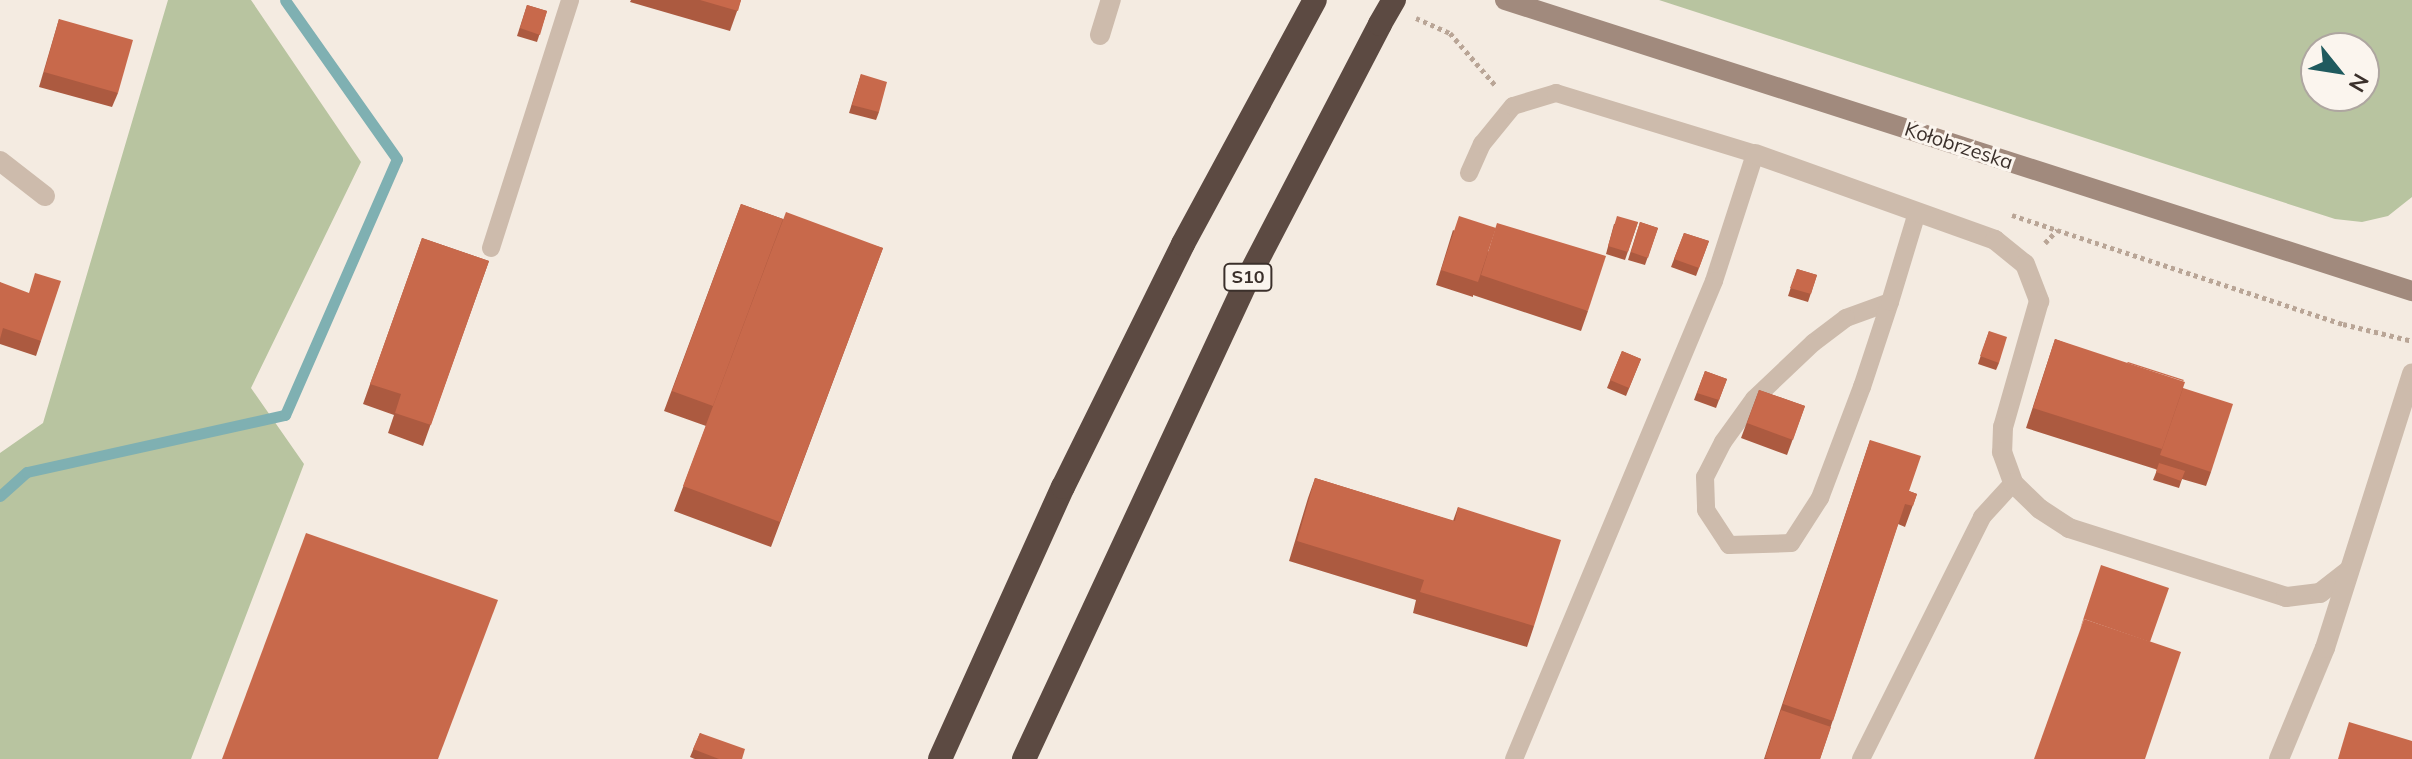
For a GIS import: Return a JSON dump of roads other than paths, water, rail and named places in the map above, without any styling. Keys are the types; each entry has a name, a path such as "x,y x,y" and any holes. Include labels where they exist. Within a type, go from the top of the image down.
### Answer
{"highway":[{"path":"940,759 1063,487 1183,244 1314,1"},
{"name":"S10","path":"1024,759 1249,276 1392,12"}],"main road":[{"name":"Kołobrzeska","path":"1505,0 2412,291"}],"street":[{"path":"1100,35 1111,0"},
{"path":"1755,154 1916,216 1995,240 2025,264 2039,301 2003,427 2002,452 2013,483 2069,528 2286,597 2320,593 2349,570"},
{"path":"0,161 45,196"},
{"path":"2279,759 2325,648 2412,373"}],"lane":[{"path":"491,248 570,0"},
{"path":"1469,173 1482,144 1513,106 1546,94 1583,98 1755,154 1714,281 1514,759"},
{"path":"1890,302 1846,318 1813,343 1754,399 1723,442 1705,477 1706,510 1729,545 1791,543 1820,498 1890,302 1916,216"},
{"path":"1861,759 1982,517 2013,483"}],"waterway":[{"path":"0,496 27,472 285,415 397,159 285,0"}]}
